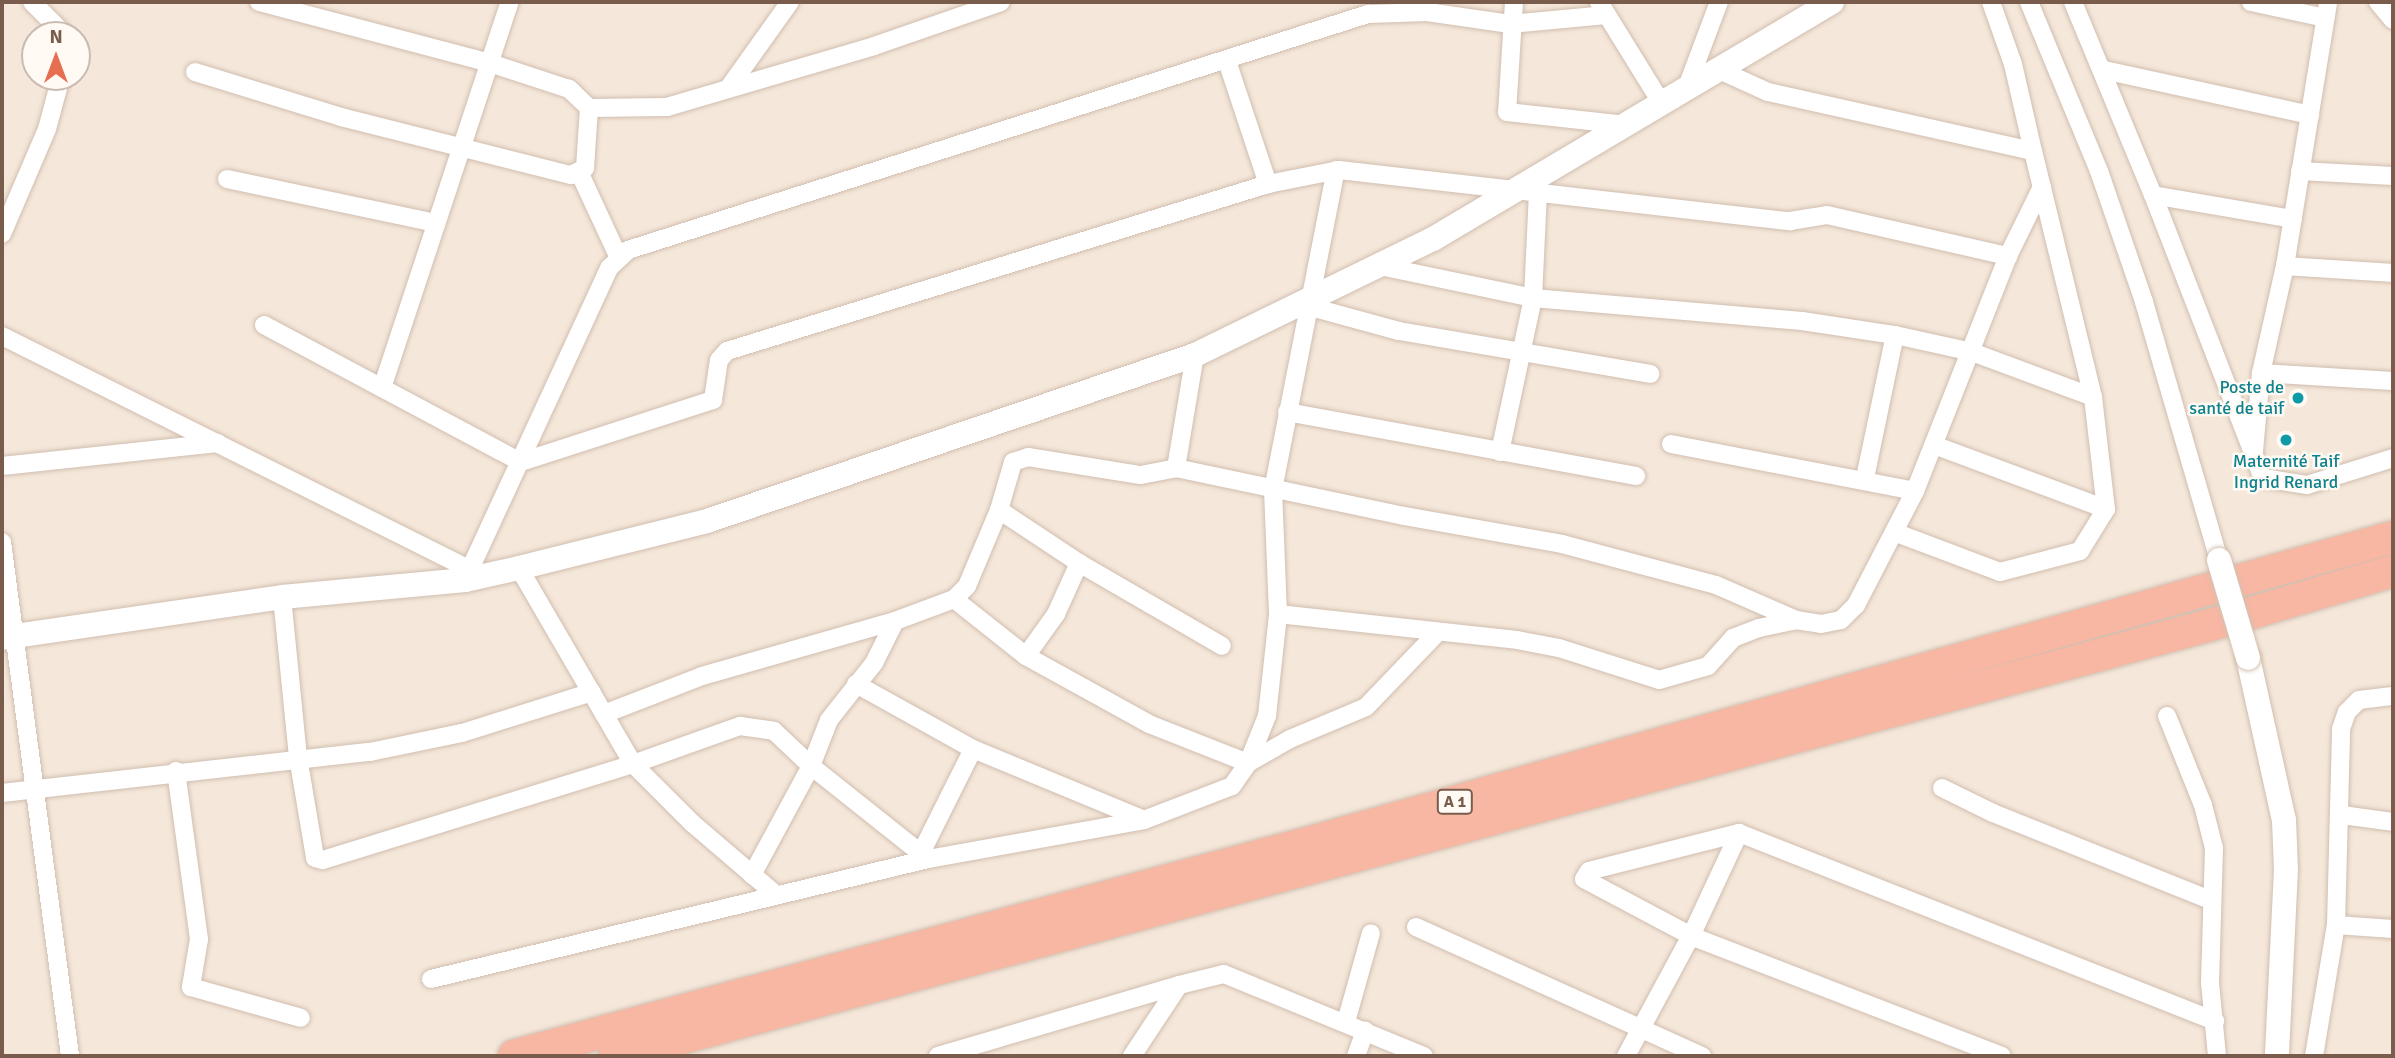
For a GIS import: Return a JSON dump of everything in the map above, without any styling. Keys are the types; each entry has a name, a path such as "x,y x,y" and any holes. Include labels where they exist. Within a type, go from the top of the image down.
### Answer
{"highway":[{"name":"A 1","path":"514,1056 1333,836 2393,537"},
{"name":"A 1","path":"615,1056 2214,624 2393,571"}],"street":[{"path":"32,2 51,21"},
{"path":"259,2 489,63 569,89 589,108 667,107 730,86 874,46 1002,2"},
{"path":"382,388 510,2"},
{"path":"730,86 790,2"},
{"path":"1514,2 1510,24 1508,113 1628,125"},
{"path":"1688,86 1719,2"},
{"path":"1894,532 2000,572 2080,551 2106,509 2092,397 2013,64 1991,2"},
{"path":"2028,2 2099,171 2140,288 2248,658 2284,820 2286,881 2277,1056"},
{"path":"2073,2 2104,70 2263,478 2307,485 2393,458"},
{"path":"2251,2 2326,10 2285,267 2261,373 2254,458"},
{"path":"2378,2 2393,20"},
{"path":"8,637 282,597 519,568 707,521 1195,355 1312,304 1380,266 1530,191 1715,68 1820,4"},
{"path":"468,575 618,256 1037,116 1227,61 1367,14 1427,12 1510,24 1603,8 1662,104"},
{"path":"1227,61 1268,184"},
{"path":"1715,68 1768,92 2033,151"},
{"path":"2104,70 2310,115"},
{"path":"195,72 341,117 580,174"},
{"path":"2,234 47,129 57,91"},
{"path":"580,174 589,158 589,108"},
{"path":"431,979 924,856 1144,820 1232,786 1248,763 1267,716 1278,614 1273,490 1287,412 1312,304 1336,170"},
{"path":"264,325 522,462 713,400 719,360 727,351 1268,184 1336,170 1790,222 1827,215 2008,256"},
{"path":"2300,171 2393,176"},
{"path":"580,174 618,256"},
{"path":"228,179 436,223"},
{"path":"604,714 702,676 895,621 954,599 967,586 999,510 1013,462 1020,458 1141,475 1176,468 1273,490 1562,544 1716,585 1796,620 1821,624 1841,620 1856,605 1916,491 2008,256 2042,187"},
{"path":"1500,452 1519,353 1533,298 1530,191"},
{"path":"2153,195 2293,219"},
{"path":"1380,266 1533,298 1802,321 1895,335 1972,352 2092,397"},
{"path":"2285,267 2393,272"},
{"path":"1312,304 1399,331 1650,374"},
{"path":"1865,478 1895,335"},
{"path":"2,336 218,443 468,575"},
{"path":"1176,468 1195,355"},
{"path":"2261,373 2393,381"},
{"path":"1287,412 1636,476"},
{"path":"2,466 218,443"},
{"path":"1671,444 1865,478 1916,491"},
{"path":"1934,444 2106,509"},
{"path":"999,510 1079,563 1222,646"},
{"path":"2,542 8,637 35,789 70,1056"},
{"path":"1026,656 1056,614 1079,563"},
{"path":"519,568 633,764 775,894"},
{"path":"282,597 298,757 311,852 323,860 633,764 740,726 775,731 811,766 924,856"},
{"path":"954,599 1026,656 1149,724 1248,763"},
{"path":"1278,614 1559,648 1659,680 1708,666 1733,638 1796,620"},
{"path":"752,875 811,766 829,720 874,663 895,621"},
{"path":"1248,763 1290,739 1366,707 1438,632"},
{"path":"856,684 973,749 1144,820"},
{"path":"2,793 298,757 370,751 462,733 592,692"},
{"path":"2315,1056 2336,925 2342,815 2343,720 2359,700 2393,696"},
{"path":"2167,716 2203,805 2214,848 2210,983 2217,1056"},
{"path":"924,856 973,749"},
{"path":"176,771 199,939 191,988 301,1018"},
{"path":"1942,788 1993,813 2211,900"},
{"path":"2342,815 2393,822"},
{"path":"2002,1056 1691,936 1584,879 1585,874 1739,833 2215,1021"},
{"path":"1626,1056 1691,936 1739,833"},
{"path":"2336,925 2393,929"},
{"path":"1416,927 1640,1031 1702,1056"},
{"path":"1346,1022 1371,933"},
{"path":"943,1056 1199,977 1231,975 1424,1056"},
{"path":"1134,1056 1179,985"},
{"path":"1356,1056 1365,1031"}],"shaded area":[{"path":"2,2 2393,2 2393,1056 2,1056"}],"place":[{"name":"Poste de santé de taif","path":"2298,398"},
{"name":"Maternité Taif Ingrid Renard","path":"2286,440"}]}
